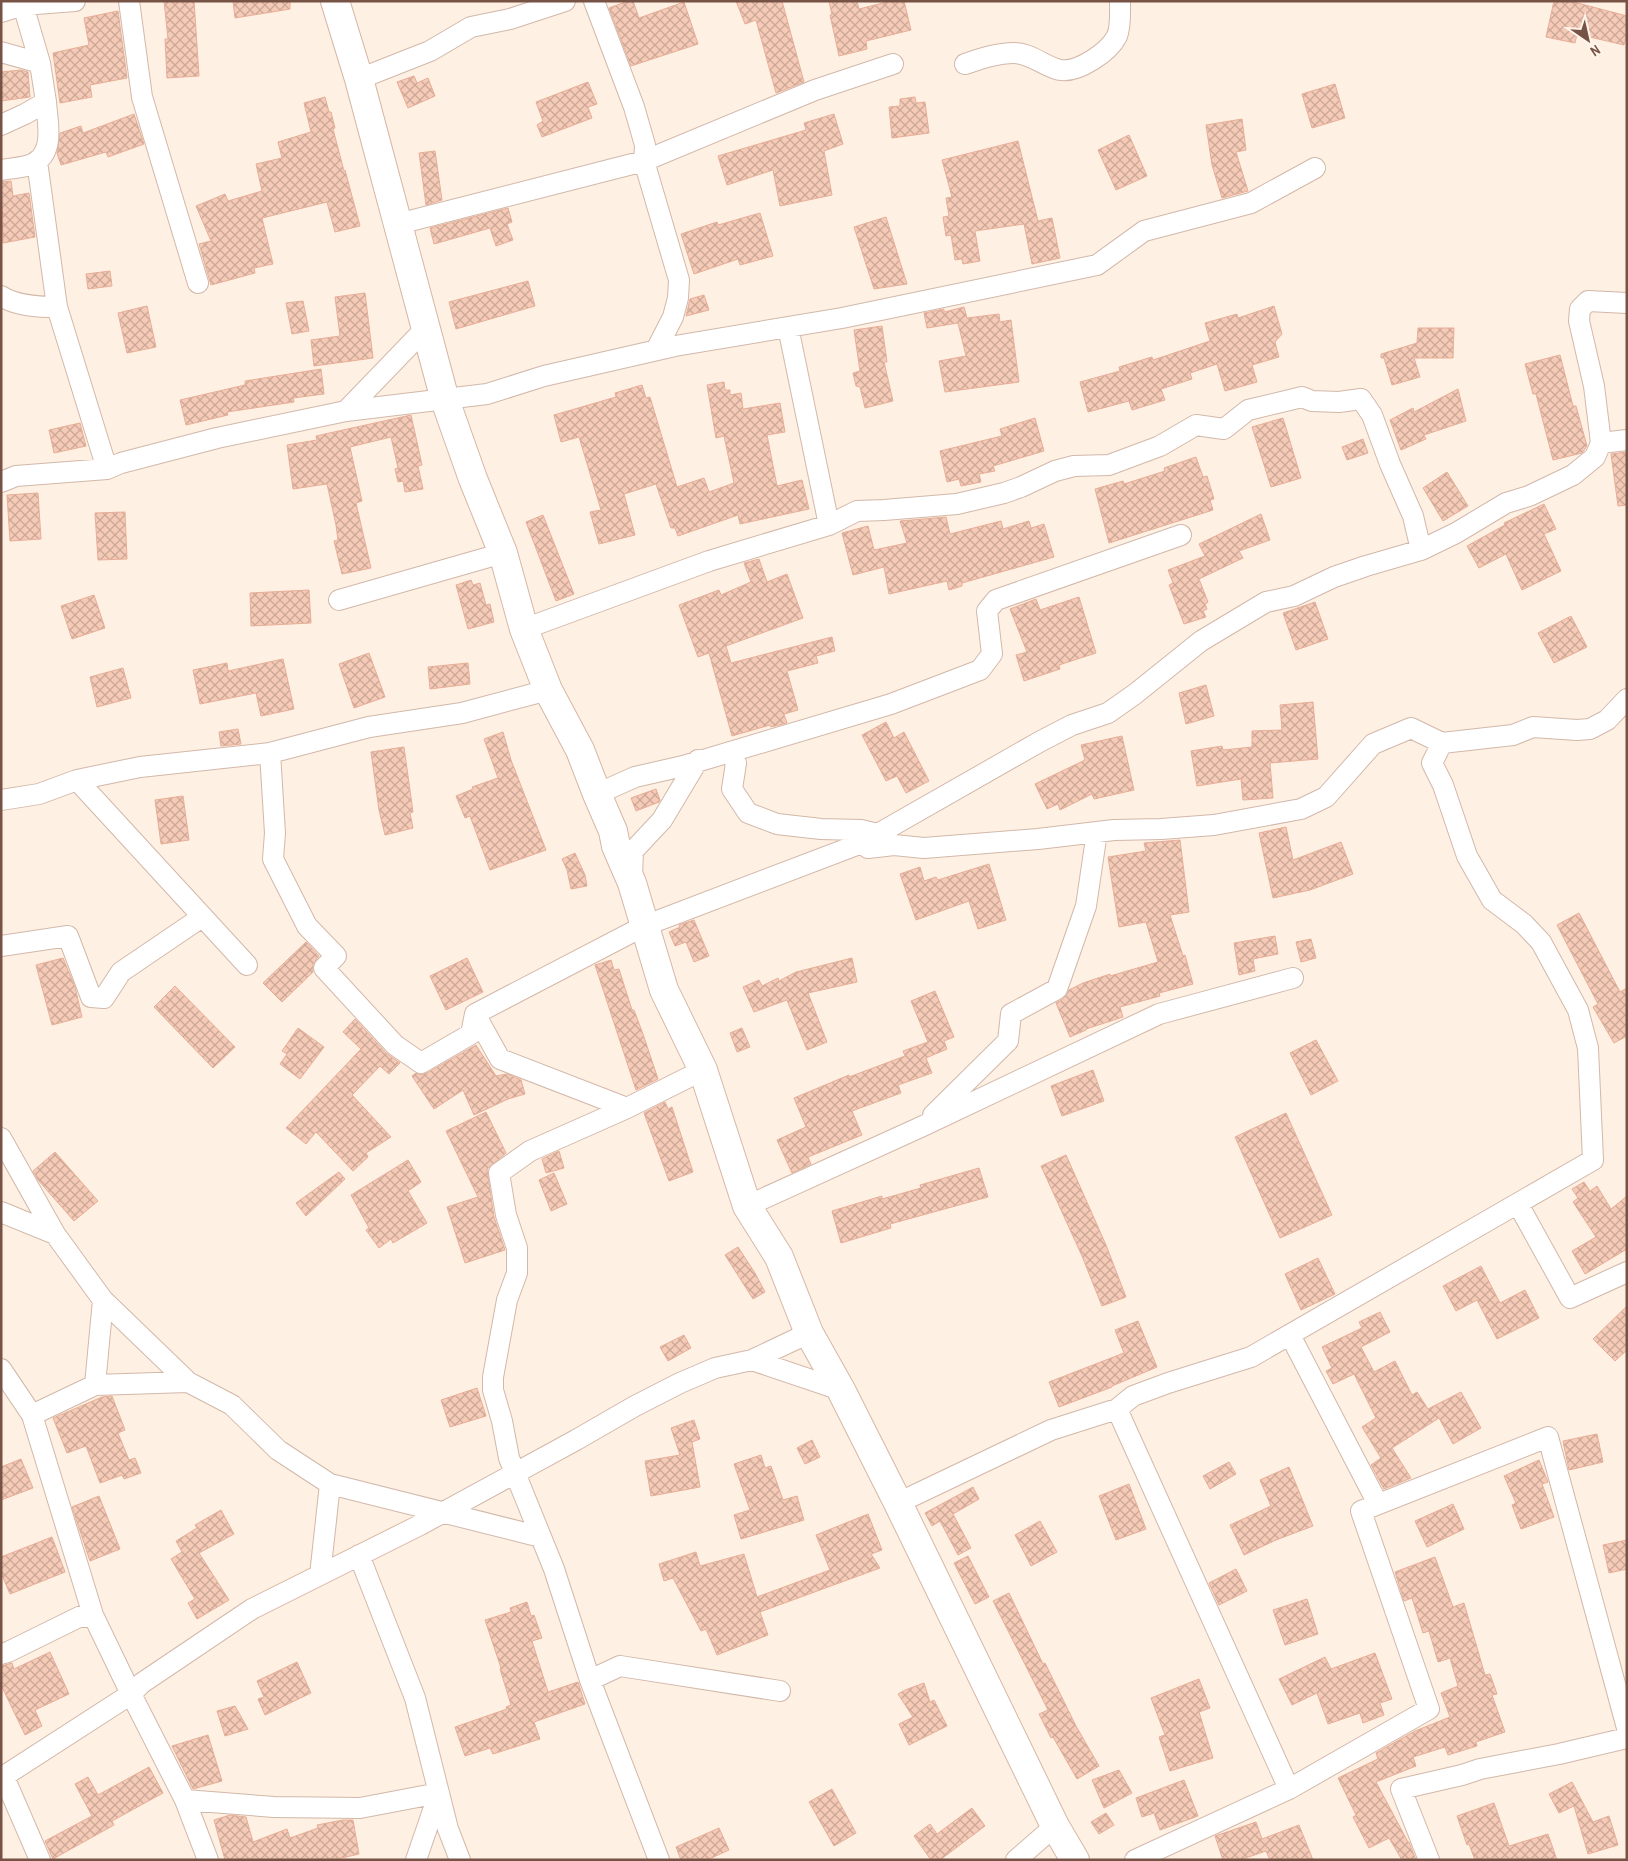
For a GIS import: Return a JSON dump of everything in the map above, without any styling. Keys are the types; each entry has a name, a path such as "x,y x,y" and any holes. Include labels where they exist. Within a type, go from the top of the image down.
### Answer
{"street":[{"path":"1,12 20,3 75,1"},
{"path":"129,1 142,97 198,283"},
{"path":"335,1 360,79 445,400 473,479 503,553 524,629 548,690 580,750 596,794 613,831 616,846 632,883 664,990 703,1070 747,1206 779,1257 808,1333 841,1390 1055,1826 1075,1860"},
{"path":"360,79 430,51 471,27 510,19 565,1"},
{"path":"594,1 634,107 645,145 644,161 679,280 678,298 673,317 656,350"},
{"path":"965,64 991,56 1013,53 1027,54 1044,64 1062,70 1073,69 1090,62 1102,54 1117,35 1120,1"},
{"path":"1,170 26,166 37,161 48,142 46,102 40,63 20,3"},
{"path":"1,52 40,63"},
{"path":"398,224 644,161 815,90 893,64"},
{"path":"1,125 46,102"},
{"path":"37,161 56,307 107,469"},
{"path":"1,482 16,476 107,469 120,463 216,438 346,411 487,394 544,376 656,350 842,318 1097,265 1144,231 1251,203 1315,168"},
{"path":"1,296 8,300 42,307 56,307"},
{"path":"474,1014 644,926 869,839 1072,724 1108,713 1136,694 1201,640 1266,602 1294,596 1334,577 1421,550 1456,533 1506,503 1529,496 1573,475 1595,457 1600,443 1594,386 1579,321 1580,309 1588,301 1603,300 1627,303"},
{"path":"788,327 828,525"},
{"path":"346,411 425,329"},
{"path":"524,629 709,561 828,525 857,511 957,504 1004,493 1055,471 1074,466 1109,465 1160,446 1196,425 1224,428 1248,410 1302,397 1312,401 1339,402 1361,400 1372,415 1390,464 1413,516 1421,550"},
{"path":"1600,443 1627,440"},
{"path":"596,794 635,777 684,766 698,760 890,704 980,670 992,654 986,611 996,600 1181,535"},
{"path":"339,600 503,553"},
{"path":"1,800 39,794 77,780 140,767 270,754 369,727 462,713 548,690"},
{"path":"730,752 736,763 732,789 748,813 777,824 821,829 861,830 869,839 868,848 894,845 924,848 1038,839 1114,830 1162,829 1214,824 1301,809 1326,797 1373,744 1411,728 1442,743 1514,735 1533,727 1590,729 1607,720 1627,699"},
{"path":"898,1503 1051,1430 1117,1409 1133,1396 1251,1357 1593,1160 1588,1048 1578,1010 1541,942 1524,924 1492,900 1467,856 1443,785 1432,764 1442,743"},
{"path":"270,754 275,833 273,859 308,926 336,956 324,968 395,1045 421,1063 471,1034 474,1014"},
{"path":"632,883 632,851 662,820 698,760"},
{"path":"77,780 247,965"},
{"path":"923,1126 1008,1041 1011,1014 1057,989 1086,906 1097,832"},
{"path":"1,946 68,936 91,997 104,998 121,972 202,917"},
{"path":"747,1206 923,1126 1159,1014 1293,978"},
{"path":"474,1014 500,1059 627,1108"},
{"path":"659,1860 590,1680 554,1569 508,1458 493,1377 506,1300 517,1273 517,1248 506,1215 499,1174 530,1151 627,1108 703,1070"},
{"path":"1,1138 55,1234 103,1300 188,1382 232,1405 278,1450 330,1484 541,1537"},
{"path":"1518,1204 1570,1298 1627,1272"},
{"path":"1,1212 55,1234"},
{"path":"95,1385 103,1300"},
{"path":"40,1860 2,1777 131,1694 142,1684 252,1609 443,1513 680,1383 715,1368 752,1360 808,1333"},
{"path":"1290,1335 1378,1504"},
{"path":"752,1360 841,1390"},
{"path":"1,1369 9,1395 32,1414 93,1615 185,1800 208,1860"},
{"path":"32,1414 95,1385 188,1382"},
{"path":"1117,1409 1289,1788"},
{"path":"1135,1860 1289,1788 1429,1709 1361,1511 1548,1437 1627,1728"},
{"path":"320,1575 330,1484"},
{"path":"359,1556 415,1698 448,1829 460,1860"},
{"path":"1,1654 79,1617 93,1615"},
{"path":"590,1680 620,1666 780,1691"},
{"path":"1429,1860 1401,1789 1480,1769 1559,1754 1627,1738"},
{"path":"185,1800 274,1807 360,1808 439,1793"},
{"path":"416,1860 439,1793"},
{"path":"1016,1860 1055,1826"}],"building":[{"path":"164,1 194,1 199,76 167,78 165,39 168,39"},
{"path":"233,1 290,1 290,9 235,18"},
{"path":"633,1 639,18 684,2 698,44 631,66 609,8"},
{"path":"736,1 782,1 804,82 776,93 756,20 745,24"},
{"path":"829,1 857,1 859,9 891,1 904,1 911,30 866,41 867,49 839,56 830,15 832,15"},
{"path":"1554,1 1570,1 1627,16 1627,33 1624,45 1577,34 1575,43 1546,37"},
{"path":"118,11 127,78 90,85 92,97 60,103 53,53 89,45 84,18"},
{"path":"21,70 28,72 30,97 1,101 1,72"},
{"path":"414,76 417,83 428,78 435,96 408,108 397,82"},
{"path":"588,82 597,104 588,107 592,118 542,137 537,125 543,121 536,102"},
{"path":"1335,84 1345,118 1312,128 1302,94"},
{"path":"325,97 329,112 331,112 335,128 333,129 360,226 335,232 327,202 262,218 273,264 254,268 255,273 211,285 199,244 211,241 196,206 225,194 228,201 262,191 256,164 282,158 278,142 311,132 304,103"},
{"path":"915,97 916,103 925,102 929,133 892,138 889,107 900,106 900,99"},
{"path":"134,114 144,144 108,157 106,152 61,165 57,153 60,133 81,126 83,133"},
{"path":"834,114 843,144 824,151 832,195 780,206 773,170 727,185 718,156 806,130 804,123"},
{"path":"1242,119 1246,150 1236,152 1248,191 1222,198 1212,165 1206,125"},
{"path":"1129,135 1147,176 1116,190 1098,150"},
{"path":"1018,141 1038,221 1052,218 1060,258 1032,264 1024,224 975,231 980,261 963,264 962,259 955,260 951,235 946,236 943,217 949,216 946,198 952,197 942,160"},
{"path":"435,151 442,200 426,205 419,153"},
{"path":"11,181 13,196 29,193 35,237 3,243 1,182"},
{"path":"508,208 512,222 507,224 513,240 496,246 490,228 434,244 430,228"},
{"path":"760,213 773,256 740,265 738,259 694,274 681,234 717,222 718,225"},
{"path":"886,217 907,284 874,289 854,227"},
{"path":"110,271 112,286 88,289 86,274"},
{"path":"528,281 535,306 456,329 449,302"},
{"path":"365,293 373,358 314,366 311,340 340,336 335,297"},
{"path":"704,295 709,310 686,316 690,299"},
{"path":"303,301 309,331 292,334 286,303"},
{"path":"147,306 156,347 127,353 118,313"},
{"path":"1274,306 1282,334 1275,342 1279,357 1252,365 1257,382 1225,391 1217,364 1190,373 1192,379 1161,389 1165,400 1132,410 1129,401 1088,412 1080,382 1120,371 1119,367 1152,357 1153,360 1210,341 1205,323 1237,314 1238,318"},
{"path":"964,307 967,318 999,314 1000,322 1011,320 1019,382 945,392 939,361 966,356 958,323 927,328 924,313 944,309 944,312"},
{"path":"882,326 887,362 884,362 893,401 865,408 860,387 856,386 853,373 860,371 854,330"},
{"path":"1418,328 1454,328 1453,358 1414,358 1420,377 1392,385 1381,354 1417,343"},
{"path":"1560,355 1573,406 1576,406 1587,446 1582,453 1553,460 1536,394 1533,394 1525,364"},
{"path":"321,369 324,394 293,398 294,402 227,412 228,415 186,425 180,400 245,385 245,381"},
{"path":"724,382 725,390 730,390 730,395 741,393 743,409 780,403 785,432 767,435 777,486 802,480 809,509 740,524 738,515 678,536 675,528 671,528 656,484 624,494 635,535 599,544 590,512 601,510 579,437 561,442 554,415 616,397 615,393 642,385 646,398 650,397 677,487 704,478 709,492 734,483 724,436 716,438 707,385"},
{"path":"1458,389 1466,421 1424,435 1426,439 1401,450 1390,420 1413,408 1414,412"},
{"path":"411,415 422,465 418,466 423,489 405,492 403,481 398,482 395,469 398,468 391,437 350,447 362,501 356,503 371,568 342,574 334,541 338,540 327,484 293,489 287,445 317,440 316,436"},
{"path":"1035,418 1044,451 993,466 995,471 979,474 981,482 961,486 959,479 947,482 940,451 1002,436 1000,429"},
{"path":"1283,418 1301,478 1271,487 1252,427"},
{"path":"80,423 86,446 54,453 49,430"},
{"path":"1363,439 1368,453 1347,460 1342,447"},
{"path":"1627,452 1627,505 1618,506 1611,454"},
{"path":"1196,457 1203,477 1207,476 1214,499 1210,500 1213,510 1109,543 1095,489 1123,481 1124,484 1165,471 1164,468"},
{"path":"1447,472 1468,506 1443,521 1423,488"},
{"path":"38,493 41,539 10,541 7,495"},
{"path":"1544,504 1556,529 1544,534 1561,571 1522,590 1506,554 1479,568 1467,546 1505,525 1504,523"},
{"path":"125,512 127,559 98,560 95,513"},
{"path":"1261,514 1270,540 1239,551 1243,558 1199,579 1208,602 1205,604 1207,609 1203,611 1206,617 1184,624 1169,585 1173,583 1168,570 1205,556 1199,544"},
{"path":"543,515 574,594 556,601 526,522"},
{"path":"946,517 950,534 1001,521 1003,529 1029,521 1031,528 1044,524 1054,557 962,583 962,586 949,590 947,581 889,594 884,567 853,575 842,533 868,526 874,550 907,543 900,521"},
{"path":"759,559 767,582 787,574 803,618 726,646 731,663 832,637 835,651 816,656 818,663 787,671 798,710 784,714 787,723 771,727 770,725 732,736 709,653 698,657 679,605 719,590 721,595 751,582 744,563"},
{"path":"471,580 473,585 480,583 486,605 490,604 494,622 468,629 456,585"},
{"path":"309,590 311,623 251,626 250,593"},
{"path":"94,595 105,628 72,639 61,606"},
{"path":"1079,597 1096,653 1059,665 1060,669 1024,681 1016,655 1027,652 1010,609 1036,599 1040,610"},
{"path":"1315,602 1328,639 1296,650 1283,613"},
{"path":"1571,616 1587,647 1554,663 1538,633"},
{"path":"369,653 385,697 354,708 339,664"},
{"path":"283,659 294,709 261,716 256,693 200,704 193,670 227,663 228,671"},
{"path":"468,663 470,684 430,689 428,667"},
{"path":"123,668 131,698 97,707 90,677"},
{"path":"1206,685 1214,716 1186,724 1179,693"},
{"path":"1313,702 1318,759 1270,763 1273,798 1243,800 1241,779 1197,786 1191,751 1222,746 1223,750 1252,747 1252,731 1282,730 1280,705"},
{"path":"886,722 894,738 904,732 929,781 906,793 897,776 886,781 862,735"},
{"path":"238,729 241,744 221,746 219,732"},
{"path":"503,732 511,760 546,850 490,870 470,816 465,818 456,796 473,789 472,787 498,778 484,739"},
{"path":"1122,736 1134,790 1094,799 1092,794 1060,810 1058,804 1047,809 1035,784 1085,760 1081,745"},
{"path":"404,747 413,812 410,813 413,828 385,835 379,810 371,752"},
{"path":"656,789 659,802 636,811 631,798"},
{"path":"183,796 189,840 161,844 155,800"},
{"path":"1286,827 1293,860 1341,842 1353,874 1310,890 1273,898 1259,833"},
{"path":"1180,840 1189,912 1170,915 1183,956 1185,955 1193,984 1159,993 1160,996 1120,1007 1123,1017 1086,1029 1070,1037 1056,1003 1063,999 1069,990 1110,974 1110,976 1158,962 1146,922 1119,927 1108,857 1146,851 1144,843"},
{"path":"575,853 585,875 587,886 571,889 567,870 562,859"},
{"path":"989,864 1006,920 978,929 969,901 916,920 900,874 920,867 924,881 936,877 938,880"},
{"path":"1579,913 1620,992 1627,988 1627,1036 1614,1043 1593,1007 1598,1004 1557,925"},
{"path":"694,920 709,956 694,962 686,942 675,946 669,932 680,927 679,925"},
{"path":"1275,936 1278,954 1253,959 1255,971 1239,975 1234,943"},
{"path":"1311,939 1316,958 1301,962 1296,942"},
{"path":"306,942 319,956 313,964 313,972 282,1002 263,983"},
{"path":"63,958 75,987 82,1017 52,1025 36,965"},
{"path":"467,958 483,992 446,1010 430,976"},
{"path":"852,958 857,982 808,993 827,1042 807,1050 787,1000 754,1012 743,987 759,980 762,986 778,978 779,981 796,972"},
{"path":"611,960 614,970 619,969 658,1079 636,1090 595,965"},
{"path":"175,986 235,1047 213,1068 154,1007"},
{"path":"935,991 954,1037 944,1041 947,1049 926,1058 932,1073 898,1085 901,1093 852,1111 862,1135 808,1157 811,1164 792,1173 777,1140 806,1127 794,1098 849,1075 849,1077 905,1056 903,1051 928,1042 911,1001"},
{"path":"355,1019 386,1053 400,1063 389,1074 380,1066 352,1095 391,1137 366,1153 368,1157 353,1171 316,1132 306,1144 286,1128 361,1049 343,1032"},
{"path":"298,1028 324,1047 300,1079 280,1064 287,1054 282,1051"},
{"path":"742,1028 750,1047 737,1052 730,1033"},
{"path":"1316,1040 1338,1081 1311,1095 1290,1053"},
{"path":"476,1045 496,1076 507,1074 521,1080 525,1094 508,1099 474,1115 463,1090 434,1109 412,1076 416,1073 421,1075 427,1073"},
{"path":"1093,1070 1104,1101 1062,1116 1051,1086"},
{"path":"665,1102 668,1109 672,1107 693,1172 669,1181 644,1113"},
{"path":"486,1112 506,1153 487,1169 494,1217 505,1250 465,1263 447,1207 478,1197 446,1131"},
{"path":"1286,1113 1332,1215 1280,1238 1235,1137"},
{"path":"559,1151 564,1168 546,1173 542,1159"},
{"path":"55,1152 98,1201 74,1221 38,1180 33,1171"},
{"path":"1066,1155 1106,1245 1126,1297 1102,1306 1082,1256 1041,1166"},
{"path":"408,1160 421,1182 408,1191 427,1223 393,1243 391,1239 379,1248 366,1230 369,1228 351,1195"},
{"path":"979,1168 988,1197 890,1224 891,1228 841,1243 832,1211 882,1196 882,1199 921,1188 920,1185"},
{"path":"339,1172 345,1179 306,1216 296,1203"},
{"path":"554,1173 567,1204 551,1211 539,1180"},
{"path":"1584,1182 1590,1191 1597,1186 1611,1209 1627,1196 1627,1249 1585,1274 1572,1251 1596,1237 1573,1202 1578,1198 1572,1189"},
{"path":"738,1247 765,1292 753,1299 725,1255"},
{"path":"1318,1258 1335,1294 1301,1310 1285,1274"},
{"path":"1481,1266 1500,1303 1525,1290 1539,1318 1497,1339 1477,1300 1456,1311 1443,1286"},
{"path":"1627,1306 1627,1350 1615,1361 1593,1339"},
{"path":"1380,1312 1390,1332 1361,1347 1374,1372 1395,1361 1412,1395 1417,1392 1428,1409 1461,1392 1481,1428 1453,1444 1439,1418 1392,1448 1411,1478 1384,1489 1371,1465 1381,1458 1362,1427 1376,1418 1354,1374 1333,1384 1326,1371 1332,1368 1322,1347 1362,1328 1359,1322"},
{"path":"1138,1321 1157,1367 1112,1387 1059,1407 1049,1382 1124,1353 1115,1330"},
{"path":"684,1335 691,1348 668,1361 660,1347"},
{"path":"477,1388 486,1416 450,1427 441,1400"},
{"path":"112,1396 125,1430 118,1433 129,1460 135,1458 141,1473 124,1479 122,1475 100,1483 86,1446 67,1453 53,1418 102,1397"},
{"path":"694,1420 700,1439 692,1442 700,1487 651,1496 645,1461 680,1455 671,1428"},
{"path":"1597,1434 1603,1462 1569,1470 1563,1441"},
{"path":"812,1440 820,1457 805,1464 797,1448"},
{"path":"761,1455 765,1468 771,1466 783,1500 797,1496 804,1520 741,1539 734,1515 750,1510 734,1464"},
{"path":"21,1459 33,1488 1,1500 1,1467"},
{"path":"1539,1460 1548,1482 1542,1484 1554,1517 1521,1529 1512,1505 1516,1503 1504,1476"},
{"path":"1229,1462 1236,1474 1210,1489 1203,1476"},
{"path":"1289,1467 1313,1526 1244,1555 1230,1525 1271,1506 1260,1480"},
{"path":"1129,1484 1146,1529 1116,1540 1099,1496"},
{"path":"973,1487 979,1499 953,1514 971,1548 958,1555 940,1521 932,1526 925,1513"},
{"path":"99,1496 120,1549 90,1561 72,1507"},
{"path":"1453,1504 1464,1529 1427,1547 1415,1521"},
{"path":"221,1510 234,1534 199,1553 229,1600 197,1619 188,1603 195,1599 171,1559 182,1552 176,1541 197,1528 195,1525"},
{"path":"868,1514 882,1550 871,1554 880,1568 760,1612 768,1635 717,1655 706,1629 701,1631 673,1578 664,1581 659,1564 696,1552 700,1566 744,1554 757,1597 830,1570 816,1535"},
{"path":"1040,1521 1057,1552 1031,1566 1015,1535"},
{"path":"52,1537 65,1572 10,1594 1,1573 1,1557"},
{"path":"1627,1540 1627,1569 1609,1573 1603,1545"},
{"path":"968,1556 989,1597 975,1604 954,1563"},
{"path":"1435,1557 1453,1607 1464,1603 1485,1675 1490,1674 1497,1694 1492,1695 1505,1732 1476,1742 1477,1746 1448,1755 1445,1747 1413,1757 1416,1766 1376,1782 1409,1842 1416,1860 1402,1860 1389,1838 1369,1848 1353,1817 1356,1815 1338,1778 1378,1759 1376,1753 1415,1731 1450,1717 1441,1693 1458,1686 1450,1658 1438,1662 1429,1631 1423,1633 1412,1598 1404,1601 1395,1572"},
{"path":"1236,1569 1247,1591 1219,1605 1209,1583"},
{"path":"1009,1593 1043,1664 1045,1663 1076,1726 1099,1766 1077,1779 1053,1737 1051,1738 1039,1714 1048,1710 993,1601"},
{"path":"1307,1599 1318,1634 1285,1645 1273,1610"},
{"path":"527,1602 531,1616 534,1615 542,1638 532,1641 548,1692 578,1682 585,1704 534,1722 540,1739 493,1754 490,1748 465,1756 455,1727 507,1709 506,1707 511,1705 485,1620 511,1612 510,1608"},
{"path":"50,1652 69,1694 35,1710 42,1726 25,1735 1,1685 1,1666 12,1663 14,1669"},
{"path":"1375,1653 1392,1699 1380,1703 1384,1715 1363,1723 1360,1713 1328,1724 1317,1693 1292,1705 1279,1679 1325,1657 1331,1669"},
{"path":"297,1662 311,1693 265,1715 258,1699 264,1697 257,1681"},
{"path":"1199,1679 1210,1708 1199,1712 1213,1758 1170,1771 1159,1737 1165,1735 1151,1698"},
{"path":"924,1683 930,1702 934,1700 947,1726 909,1745 899,1724 913,1717 898,1694"},
{"path":"235,1706 248,1729 225,1736 217,1711"},
{"path":"208,1735 222,1781 193,1789 172,1746"},
{"path":"149,1767 163,1793 112,1821 114,1825 53,1859 45,1841 92,1816 75,1784 88,1777 98,1795"},
{"path":"1119,1770 1132,1793 1104,1808 1092,1780"},
{"path":"1184,1780 1198,1816 1160,1830 1154,1813 1142,1817 1136,1798"},
{"path":"1572,1782 1593,1822 1609,1816 1618,1845 1588,1854 1574,1806 1559,1813 1549,1794"},
{"path":"832,1789 856,1833 834,1846 809,1802"},
{"path":"1494,1803 1509,1846 1548,1834 1557,1860 1475,1860 1469,1844 1467,1845 1457,1816"},
{"path":"972,1808 985,1826 940,1860 931,1860 914,1836 930,1824 937,1834"},
{"path":"1106,1813 1114,1825 1099,1834 1091,1822"},
{"path":"230,1815 246,1817 253,1842 287,1829 290,1838 318,1828 317,1825 353,1820 359,1854 333,1860 225,1860 214,1820"},
{"path":"1256,1822 1262,1839 1299,1825 1313,1860 1270,1860 1266,1851 1240,1860 1223,1860 1215,1836"},
{"path":"719,1828 729,1850 707,1860 681,1860 676,1847"}]}
